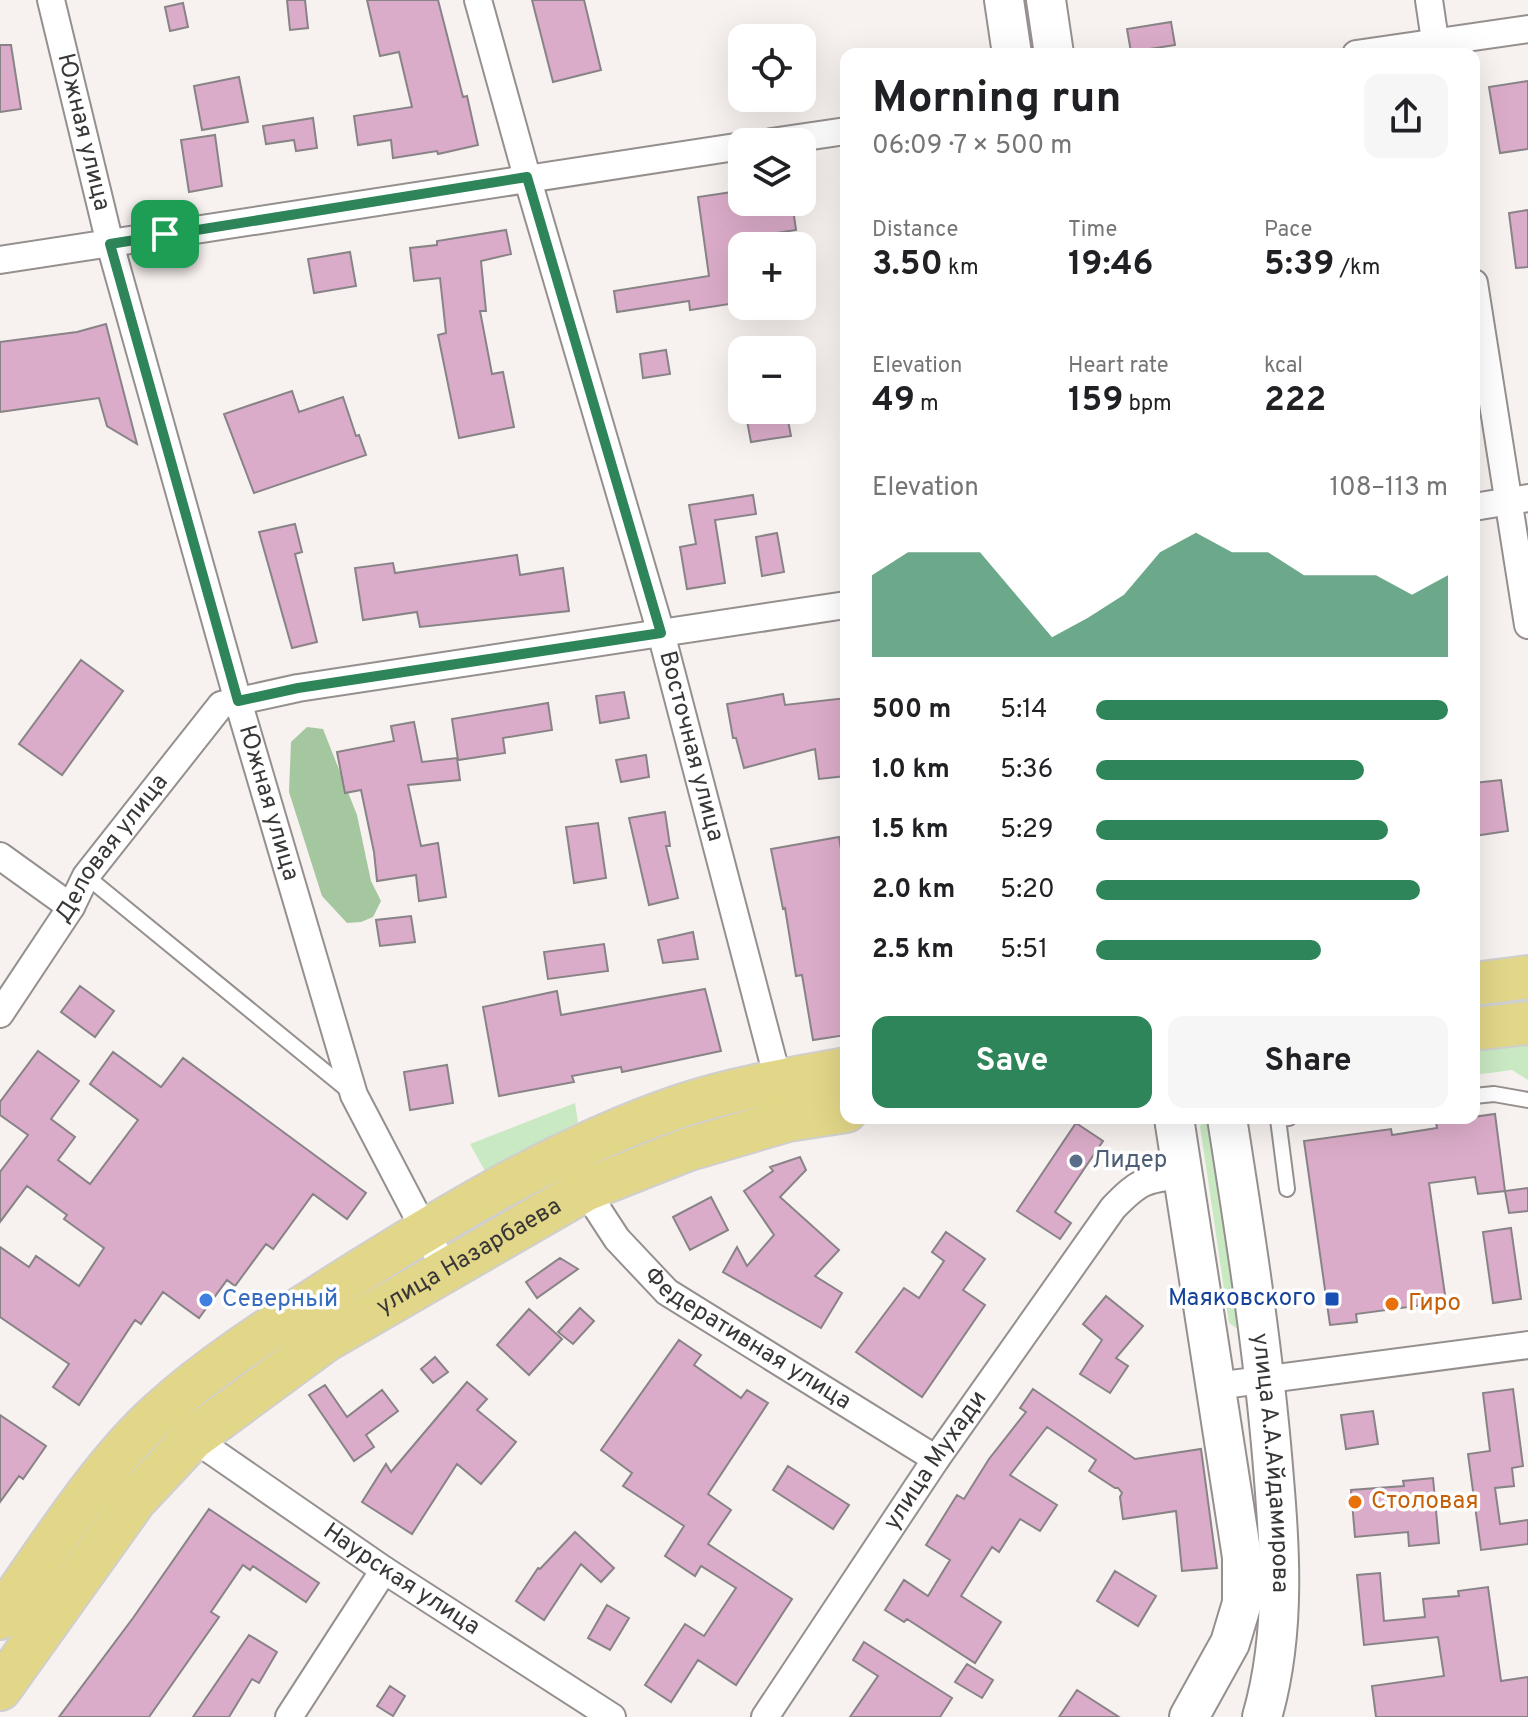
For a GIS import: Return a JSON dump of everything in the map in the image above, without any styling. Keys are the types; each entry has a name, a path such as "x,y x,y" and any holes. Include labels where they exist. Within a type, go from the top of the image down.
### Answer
{"main road":[{"path":"1004,0 1011,48"},
{"path":"1046,0 1053,48"},
{"path":"1480,983 1528,977"},
{"path":"1480,1028 1528,1023"},
{"name":"улица Назарбаева","path":"0,1618 101,1477 158,1413 226,1359 282,1321 423,1233 532,1171 587,1144 676,1107 778,1080 840,1070"},
{"name":"улица Назарбаева","path":"0,1689 135,1500 193,1438 326,1340 585,1190 686,1150 788,1120 840,1112"},
{"name":"улица А.А.Айдамирова","path":"1175,1124 1242,1557 1242,1603 1230,1643 1189,1717"},
{"name":"улица А.А.Айдамирова","path":"1228,1124 1265,1381 1280,1550 1280,1619 1262,1717"}],"street":[{"name":"Южная улица","path":"51,0 110,244 238,701 354,1095 423,1233 446,1271"},
{"name":"Восточная улица","path":"478,0 661,633 778,1080"},
{"path":"1429,0 1436,48 1528,29"},
{"path":"816,135 840,132"},
{"path":"0,260 728,148"},
{"path":"1480,313 1518,500 1528,625"},
{"path":"1480,506 1518,500"},
{"path":"238,701 298,688 840,606"},
{"name":"Деловая улица","path":"0,1014 71,907 86,876 221,705 238,701"},
{"path":"0,856 71,907"},
{"name":"улица Мухади","path":"765,1717 936,1459 1113,1208 1131,1188 1150,1179 1182,1175"},
{"name":"Федеративная улица","path":"585,1190 617,1239 667,1292 936,1459"},
{"path":"1216,1386 1528,1345"},
{"name":"Наурская улица","path":"193,1438 384,1570 612,1717"},
{"path":"289,1717 384,1570"}],"lane":[{"path":"86,876 354,1095"},
{"path":"1480,1095 1494,1094 1528,1100"},
{"path":"1279,1124 1287,1189"}],"green space":[{"path":"307,727 323,729 357,815 371,881 381,901 373,917 361,922 347,923 322,896 289,792 291,742"},
{"path":"1528,1042 1528,1080 1512,1070 1480,1074 1480,1048"},
{"path":"575,1103 578,1122 486,1173 470,1144"},
{"path":"1209,1124 1240,1326 1236,1328 1229,1323 1200,1126"}],"building":[{"path":"287,0 305,0 308,28 290,30"},
{"path":"367,0 438,0 463,97 467,96 478,145 438,154 437,151 393,158 391,140 358,145 354,116 412,107 399,52 380,56"},
{"path":"532,0 584,0 601,70 553,82"},
{"path":"183,3 188,27 170,31 165,7"},
{"path":"1171,22 1175,45 1130,48 1127,29"},
{"path":"0,45 11,45 21,109 0,112"},
{"path":"239,77 248,122 202,130 194,86"},
{"path":"1528,81 1528,149 1500,153 1489,87"},
{"path":"313,118 317,148 296,151 294,140 266,144 263,126"},
{"path":"215,135 222,186 189,192 181,140"},
{"path":"728,193 728,216 794,216 796,230 728,232 728,304 690,310 689,301 617,312 614,291 709,276 698,197"},
{"path":"1528,210 1528,267 1516,268 1509,213"},
{"path":"506,230 511,254 481,261 486,311 480,311 492,374 503,372 514,427 459,438 438,335 446,333 440,278 414,281 410,248"},
{"path":"350,252 356,286 314,293 308,259"},
{"path":"106,324 137,444 107,426 99,398 0,412 0,342 77,332"},
{"path":"666,350 670,374 643,378 640,354"},
{"path":"292,391 299,412 343,397 366,455 254,493 224,414"},
{"path":"748,424 789,424 791,436 751,442"},
{"path":"753,495 756,514 715,520 725,583 687,589 680,547 696,544 689,505"},
{"path":"295,524 302,552 295,554 317,642 292,648 259,532"},
{"path":"777,533 784,572 762,576 756,537"},
{"path":"517,555 520,575 563,568 569,611 420,627 417,612 363,620 355,568 393,563 395,573"},
{"path":"81,660 123,691 62,775 19,744"},
{"path":"624,692 629,718 600,723 596,696"},
{"path":"783,694 785,705 840,699 840,777 819,779 815,749 744,768 736,738 733,738 727,704"},
{"path":"548,703 552,730 503,738 505,753 458,760 452,719"},
{"path":"414,722 422,762 457,758 460,780 408,785 421,846 438,843 446,897 419,901 416,875 377,881 361,790 345,793 337,752 394,741 391,726"},
{"path":"646,755 649,777 621,782 616,760"},
{"path":"1501,780 1508,831 1480,835 1480,782"},
{"path":"665,812 670,846 666,846 678,898 649,905 629,818"},
{"path":"598,823 606,878 574,883 566,827"},
{"path":"839,837 840,1036 813,1040 802,975 796,976 771,849"},
{"path":"411,916 415,942 380,946 376,920"},
{"path":"693,932 698,959 663,963 658,940"},
{"path":"604,944 608,971 548,979 544,952"},
{"path":"80,986 114,1011 95,1037 61,1012"},
{"path":"705,989 721,1051 622,1072 621,1067 572,1076 574,1082 499,1096 483,1007 557,991 561,1015"},
{"path":"38,1051 79,1081 51,1119 75,1137 58,1160 90,1184 138,1120 90,1084 113,1052 161,1087 183,1058 366,1193 347,1219 313,1194 273,1249 266,1244 235,1286 227,1280 199,1318 163,1292 141,1324 135,1320 79,1405 53,1387 69,1364 0,1317 0,1247 29,1267 36,1256 79,1286 104,1248 64,1219 67,1215 27,1186 0,1222 0,1172 28,1135 0,1115 0,1102"},
{"path":"447,1065 453,1103 410,1110 404,1072"},
{"path":"1495,1114 1505,1191 1478,1194 1475,1177 1429,1183 1446,1302 1356,1314 1357,1322 1330,1325 1304,1141 1391,1129 1392,1135 1437,1128 1436,1124 1480,1124 1480,1116"},
{"path":"1075,1124 1103,1141 1055,1212 1071,1223 1060,1239 1017,1211"},
{"path":"800,1157 806,1170 780,1197 839,1250 815,1276 842,1293 821,1328 723,1272 737,1247 747,1266 774,1235 744,1191 773,1171 770,1167"},
{"path":"1528,1188 1528,1211 1509,1213 1505,1191"},
{"path":"711,1197 728,1230 690,1250 673,1217"},
{"path":"1511,1228 1521,1299 1493,1303 1483,1232"},
{"path":"946,1232 985,1259 963,1290 985,1305 922,1397 856,1352 904,1288 919,1298 944,1261 932,1252"},
{"path":"560,1258 578,1269 537,1298 526,1282"},
{"path":"1106,1296 1143,1326 1116,1358 1128,1366 1110,1393 1080,1374 1102,1340 1083,1324"},
{"path":"580,1308 594,1321 573,1344 558,1332"},
{"path":"529,1309 562,1339 529,1375 497,1345"},
{"path":"679,1340 701,1355 694,1365 741,1398 747,1390 768,1403 708,1494 731,1510 708,1544 792,1599 736,1685 698,1660 671,1702 645,1685 685,1624 704,1636 736,1588 701,1566 695,1576 665,1556 684,1526 623,1486 632,1473 601,1450"},
{"path":"435,1357 448,1372 433,1383 421,1369"},
{"path":"467,1382 487,1399 477,1410 516,1442 481,1484 457,1464 412,1534 362,1502 386,1464 391,1472"},
{"path":"325,1385 347,1417 382,1390 398,1411 366,1435 374,1447 354,1461 309,1395"},
{"path":"1033,1389 1135,1459 1201,1449 1217,1568 1182,1571 1176,1511 1123,1519 1122,1493 1089,1471 1096,1460 1047,1427 1010,1475 1057,1505 1040,1531 1020,1519 999,1552 992,1547 961,1596 1001,1622 975,1663 907,1619 904,1622 885,1610 904,1580 928,1596 950,1560 926,1545 957,1495 964,1499 989,1459 1026,1412 1020,1408"},
{"path":"1513,1389 1523,1466 1512,1468 1514,1486 1495,1488 1500,1524 1528,1520 1528,1544 1481,1550 1468,1454 1490,1451 1483,1393"},
{"path":"1373,1411 1378,1444 1346,1449 1341,1415"},
{"path":"0,1415 46,1446 23,1479 19,1476 0,1502"},
{"path":"788,1466 849,1505 833,1529 773,1490"},
{"path":"1433,1478 1439,1543 1409,1546 1408,1532 1355,1537 1351,1490 1404,1486 1403,1481"},
{"path":"209,1509 319,1583 306,1602 253,1566 250,1570 243,1565 211,1612 219,1617 149,1717 59,1717 133,1618"},
{"path":"575,1532 614,1568 601,1582 581,1564 544,1620 516,1601 538,1568"},
{"path":"1115,1571 1156,1596 1138,1626 1097,1601"},
{"path":"1380,1573 1384,1621 1425,1617 1423,1599 1459,1596 1458,1591 1488,1587 1501,1681 1528,1677 1528,1717 1376,1717 1372,1686 1444,1676 1438,1637 1364,1645 1357,1575"},
{"path":"607,1605 629,1618 610,1650 588,1638"},
{"path":"249,1635 277,1652 259,1683 252,1679 229,1717 193,1717"},
{"path":"864,1642 952,1698 940,1717 850,1717 878,1676 853,1660"},
{"path":"967,1664 993,1680 982,1698 955,1682"},
{"path":"390,1686 405,1696 393,1716 377,1706"},
{"path":"1077,1690 1119,1717 1059,1717"}],"place":[{"name":"Лидер","path":"1076,1161"},
{"name":"Маяковского","path":"1332,1299"},
{"name":"Северный","path":"206,1300"},
{"name":"Гиро","path":"1392,1304"},
{"name":"Столовая","path":"1355,1502"}],"route":[{"path":"527,177 661,633 298,688 238,701 110,244 165,234 527,177"}]}
